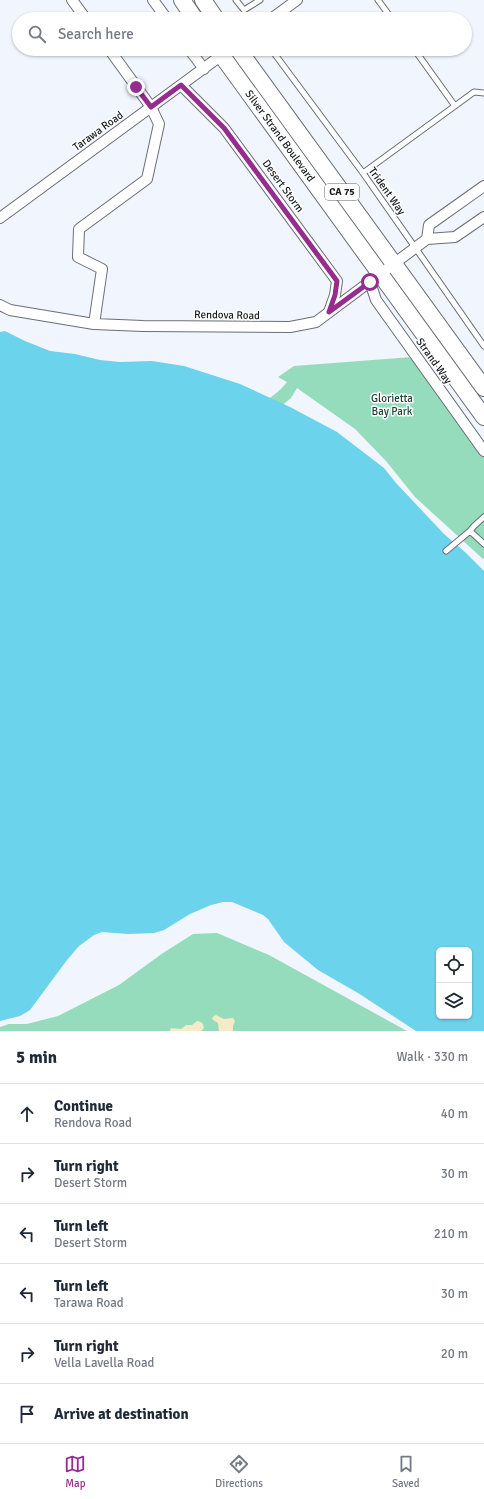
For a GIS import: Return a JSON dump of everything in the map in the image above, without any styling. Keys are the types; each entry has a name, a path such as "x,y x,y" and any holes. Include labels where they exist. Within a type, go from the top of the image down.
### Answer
{"highway":[{"path":"182,0 190,12"},
{"path":"203,0 211,12"},
{"name":"Silver Strand Boulevard","path":"226,56 375,278 484,417"},
{"name":"Silver Strand Boulevard","path":"243,56 484,388"}],"street":[{"path":"72,0 81,12"},
{"path":"153,0 162,12"},
{"path":"281,12 297,0"},
{"path":"94,324 102,269 78,257 79,229 147,179 159,124 151,107 114,56"},
{"path":"194,56 204,69"},
{"name":"Tarawa Road","path":"0,218 204,69 218,56"},
{"name":"Desert Storm","path":"181,85 224,128 337,281 335,295 329,312"},
{"path":"484,186 429,225 428,239 455,237 484,217"},
{"name":"Rendova Road","path":"0,305 10,310 94,324 143,326 290,327 316,322 428,239"},
{"name":"Strand Way","path":"375,278 376,300 484,451"}],"lane":[{"path":"236,0 244,10 260,0"},
{"path":"378,0 387,12"},
{"name":"Trident Way","path":"276,56 484,346"},
{"path":"419,56 456,106"},
{"path":"362,174 474,92 484,93"},
{"path":"446,551 484,517"},
{"path":"470,531 484,544"}],"green space":[{"name":"Glorietta Bay Park","path":"412,357 484,457 483,559 415,497 386,461 355,429 297,388 291,398 250,432 242,421 281,389 287,382 278,377 294,366"},
{"path":"217,933 269,955 407,1031 0,1031 0,1027 9,1024 27,1024 58,1016 119,985 163,953 193,934"}],"sand":[{"path":"216,1015 224,1019 233,1018 235,1021 233,1031 219,1031 218,1023 212,1018"},
{"path":"197,1021 203,1024 204,1028 201,1031 170,1031 171,1028 181,1029 186,1025 192,1025"}],"water":[{"path":"5,331 50,351 75,354 100,360 120,362 152,361 184,366 240,384 290,407 337,432 384,468 396,483 444,534 484,571 484,1031 416,1031 358,993 318,970 284,942 268,919 263,915 232,902 223,902 211,905 190,914 164,930 154,933 128,934 102,932 94,935 79,946 67,960 30,1010 20,1016 0,1021 0,332"}],"route":[{"path":"136,87 151,107 181,85 224,128 337,281 335,295 329,312 370,282"}]}
